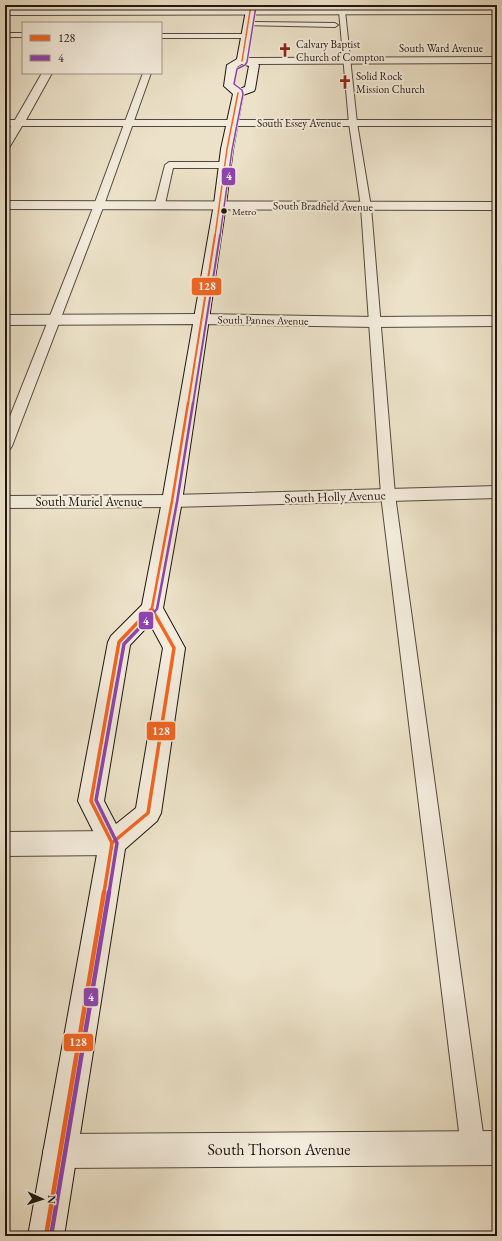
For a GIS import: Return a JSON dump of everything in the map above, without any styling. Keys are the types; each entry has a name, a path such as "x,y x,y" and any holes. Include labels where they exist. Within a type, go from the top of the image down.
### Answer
{"street":[{"path":"242,61 250,8"},
{"path":"5,12 85,9 250,8 342,11 497,11"},
{"path":"78,22 85,9"},
{"name":"South Ward Avenue","path":"242,61 497,60"},
{"path":"242,61 254,65 250,89 238,93 229,86 232,65 242,61"},
{"path":"5,146 47,74"},
{"path":"46,1236 112,843 91,801 119,642 152,608 172,501 220,204 224,164 238,93"},
{"name":"South Essey Avenue","path":"5,123 497,123"},
{"name":"South Bradfield Avenue","path":"5,205 220,204 497,206"},
{"name":"South Pannes Avenue","path":"5,320 55,321 201,319 374,322 497,321"},
{"name":"South Holly Avenue","path":"172,501 497,492"},
{"name":"South Muriel Avenue","path":"5,502 172,501"},
{"path":"5,844 112,843 148,813 174,648 152,608"},
{"name":"South Thorson Avenue","path":"60,1151 485,1148"}],"lane":[{"path":"342,11 353,123 366,206 388,495 485,1148"},
{"path":"248,24 335,25"},
{"path":"5,35 22,35"},
{"path":"162,36 246,36"},
{"path":"5,446 55,321 147,74"},
{"path":"160,204 169,165 224,164"}],"transit line":[{"name":"128","path":"242,61 251,5"},
{"name":"4","path":"51,1236 117,843 96,800 124,644 157,609 177,502 225,205 232,150 243,94 242,90 234,84 237,69 245,65 247,62 256,6"},
{"name":"128","path":"46,1236 112,843 91,801 119,642 152,608 172,501 220,204 227,149 238,93"},
{"name":"128","path":"112,843 148,813 174,648 152,608"}],"place":[{"name":"Calvary Baptist Church of Compton","path":"285,50"},
{"name":"Solid Rock Mission Church","path":"345,82"},
{"name":"Metro","path":"224,211"}]}
